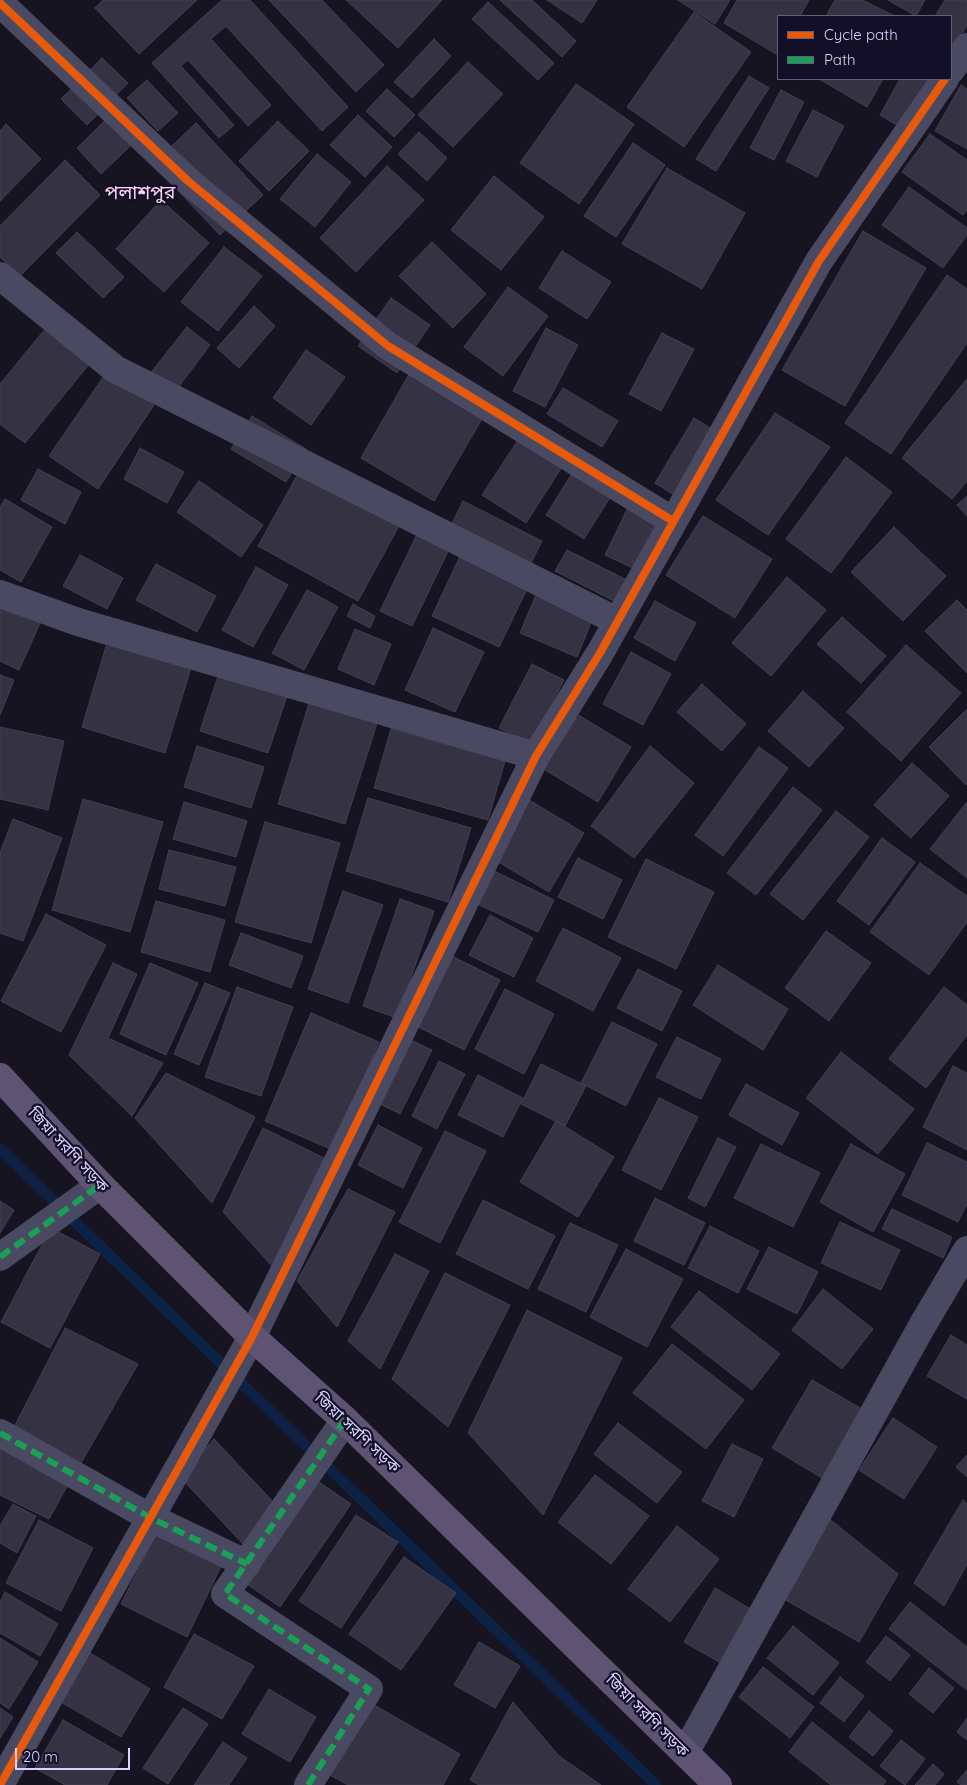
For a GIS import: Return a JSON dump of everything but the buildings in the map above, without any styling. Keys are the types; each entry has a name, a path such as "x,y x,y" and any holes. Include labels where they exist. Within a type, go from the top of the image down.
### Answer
{"main road":[{"name":"জিয়া সরণি সড়ক","path":"0,1077 100,1185 252,1337 345,1420 718,1785"}],"street":[{"path":"0,3 188,181 388,346 673,521"},
{"path":"952,69 967,47"},
{"path":"0,1785 252,1337 536,756 617,622 819,261 944,80"},
{"path":"0,276 115,369 617,622"},
{"path":"0,594 78,622 536,756"},
{"path":"0,1257 100,1185"},
{"path":"685,1753 922,1326 967,1250"},
{"path":"308,1785 369,1689 225,1594 345,1420"},
{"path":"0,1434 151,1518 247,1564"}],"waterway":[{"path":"0,1149 656,1785"}],"marked path":[{"path":"0,1257 100,1185"},
{"path":"308,1785 369,1689 225,1594 345,1420"},
{"path":"0,1433 151,1518 247,1564"}],"cycle path":[{"path":"0,3 188,181 388,346 673,521"},
{"path":"0,1785 252,1337 536,756 600,653 819,261 944,80"}],"district":[{"name":"পলাশপুর","path":"140,193"}]}
